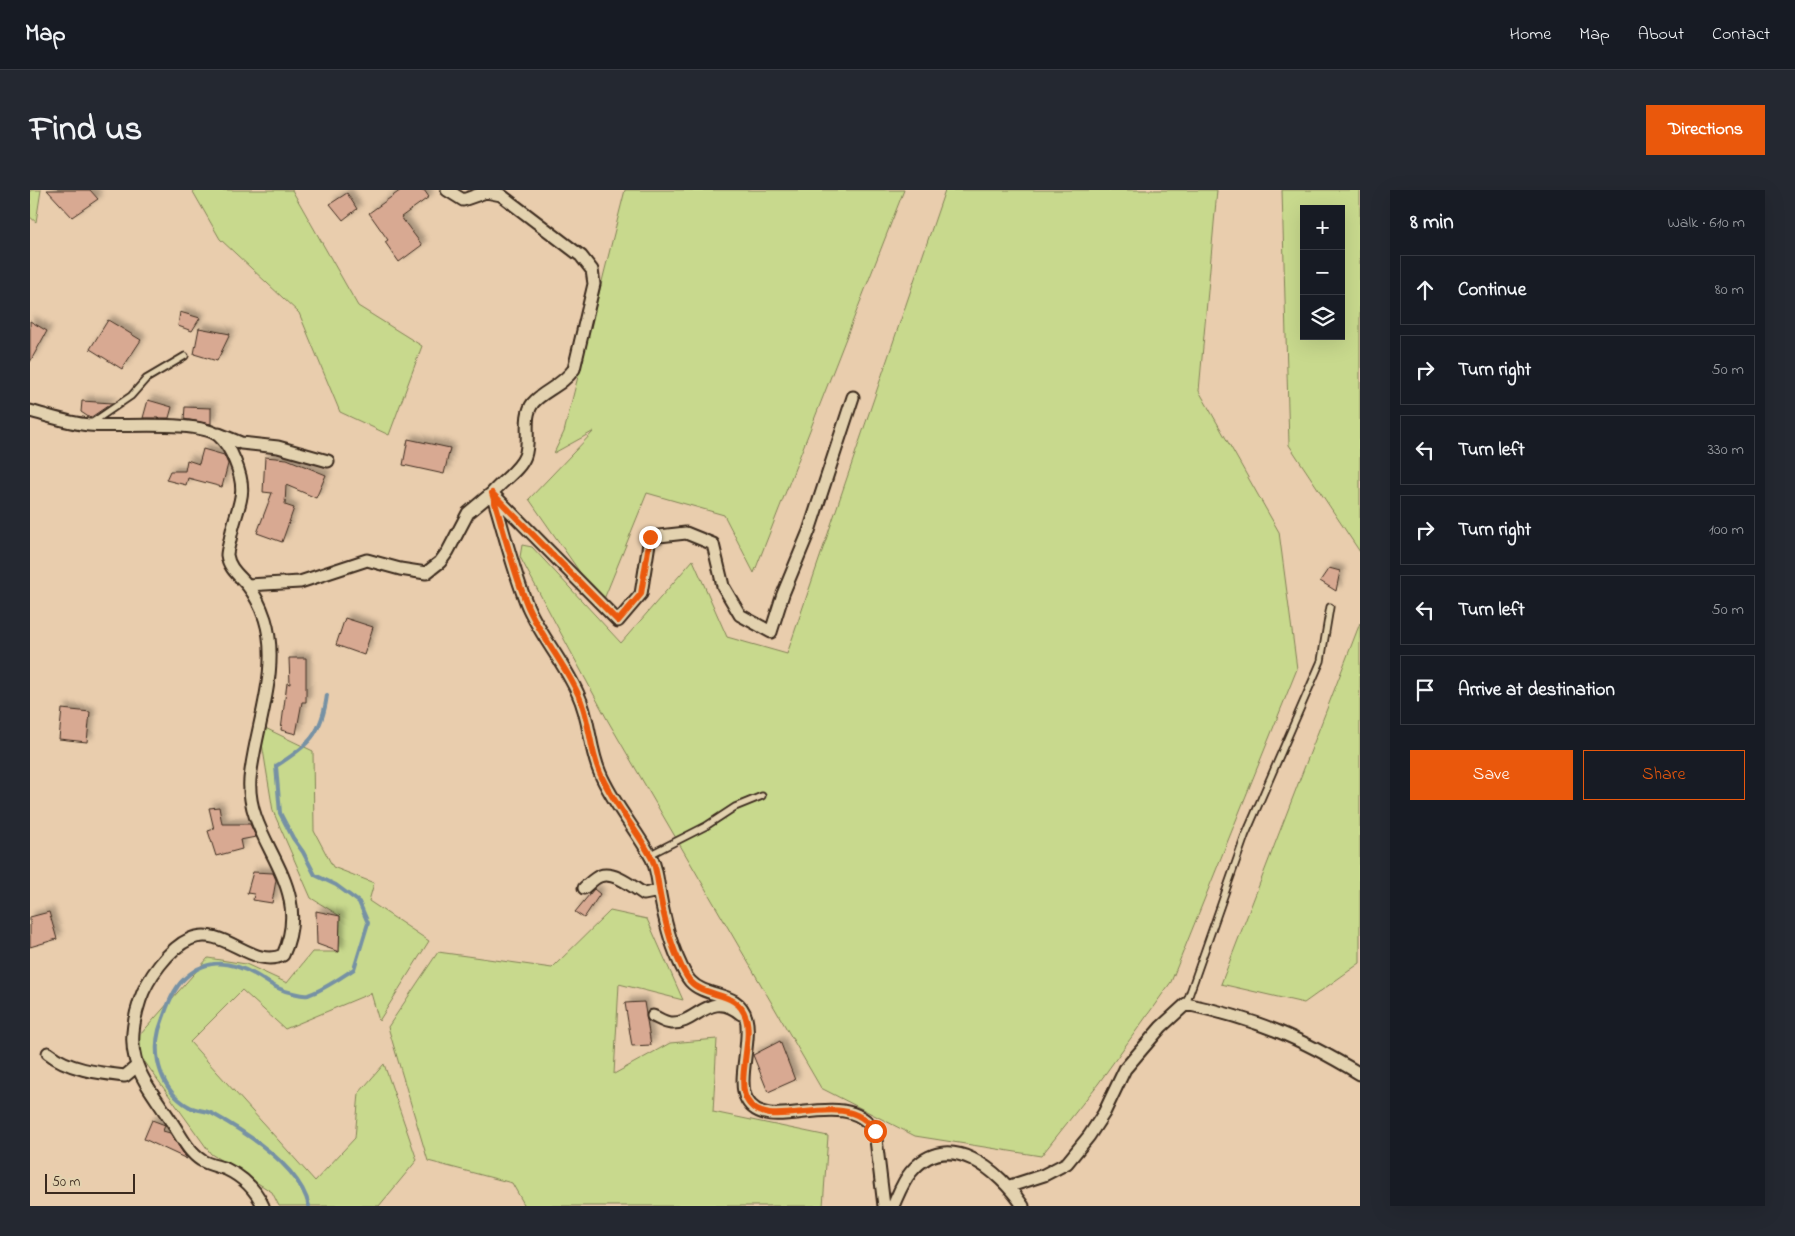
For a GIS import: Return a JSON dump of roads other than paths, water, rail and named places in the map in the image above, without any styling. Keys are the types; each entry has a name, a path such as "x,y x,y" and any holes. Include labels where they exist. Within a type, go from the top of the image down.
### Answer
{"street":[{"path":"247,585 300,582 367,560 400,569 426,573 440,562 448,551 468,513 492,493 522,463 526,454 529,414 533,403 566,380 574,369 594,284 592,270 581,256 501,194 486,192 463,200 447,190"},
{"path":"492,493 618,621 641,594 650,537 686,533 713,544 723,586 740,615 770,632 783,594 809,531 852,397"},
{"path":"30,411 59,420 88,425 209,429 241,443 278,447 328,461"},
{"path":"209,429 229,447 242,478 242,498 232,525 227,555 234,572 247,585 259,602 266,621 271,649 250,780 251,809 286,882 291,907 287,946 283,954 267,958 217,937 202,936 189,939 156,971 143,992 132,1022 132,1044 137,1066 146,1086 190,1150 202,1161 227,1170 248,1183 263,1206"},
{"path":"492,493 528,607 579,696 600,774 653,860 668,931 678,958 690,981 702,990 727,996 736,1002 746,1018 746,1066 743,1082 747,1101 754,1108 780,1116 822,1110 860,1115 875,1131 884,1206"},
{"path":"584,888 601,876 608,876 622,880 644,894 659,891"},
{"path":"1010,1186 1044,1175 1066,1163 1089,1136 1104,1113 1125,1069 1160,1027 1186,1004 1256,1021 1319,1049 1360,1074"},
{"path":"652,1016 670,1024 680,1022 710,1005 727,1006 746,1018"},
{"path":"48,1053 70,1066 104,1073 125,1076 137,1066"},
{"path":"893,1206 910,1173 931,1156 941,1153 957,1153 980,1163 1010,1186 1023,1206"}],"lane":[{"path":"88,425 131,396 146,379 185,356"},
{"path":"1186,1004 1245,836 1321,661 1330,607"},
{"path":"649,855 706,826 736,807 762,796"}],"waterway":[{"path":"309,1206 304,1192 295,1178 270,1152 213,1114 194,1109 179,1100 161,1073 158,1062 157,1041 165,1012 177,987 189,974 207,965 226,964 236,966 283,990 304,995 332,984 354,969 368,923 359,902 336,885 315,875 280,813 276,766 297,752 312,738 321,720 327,695"}]}
